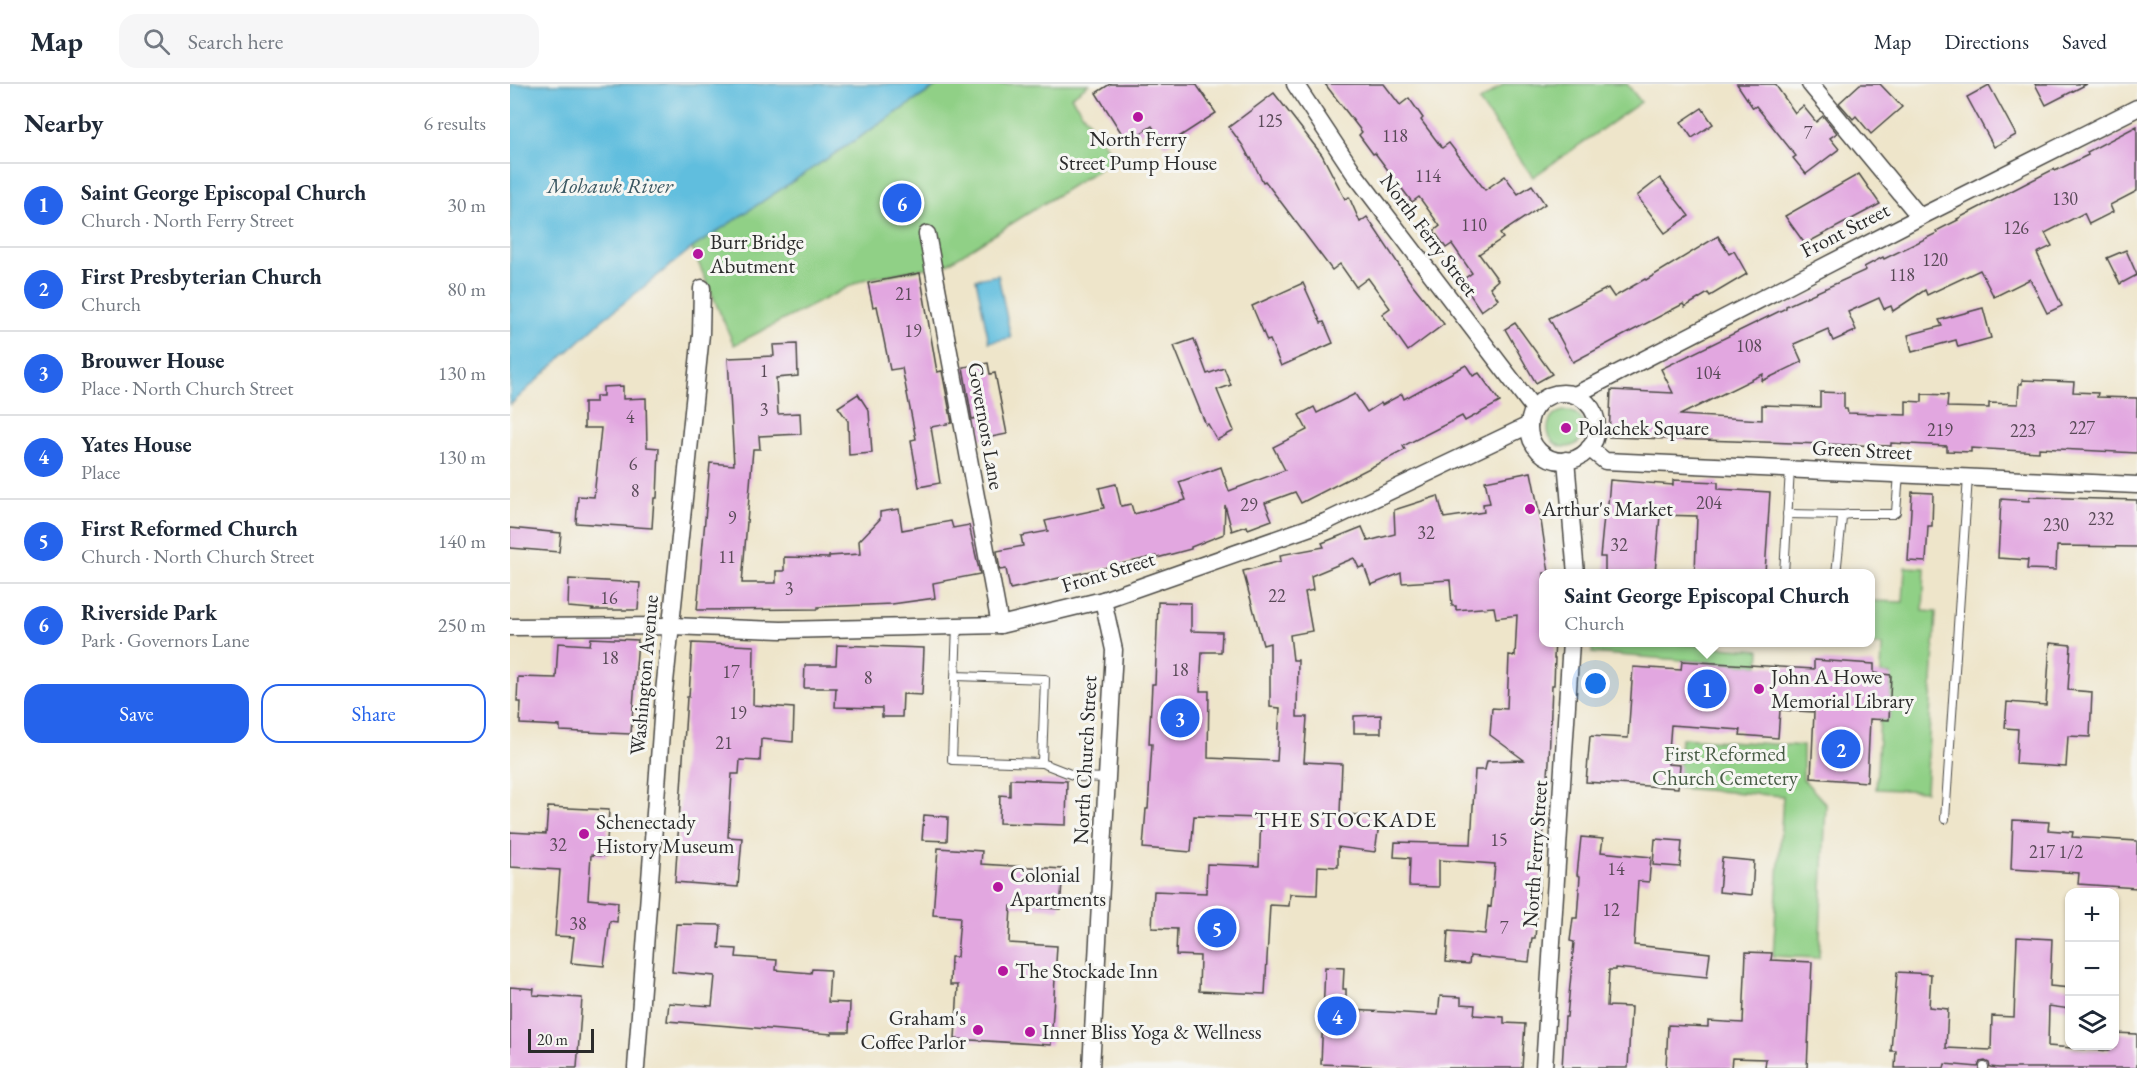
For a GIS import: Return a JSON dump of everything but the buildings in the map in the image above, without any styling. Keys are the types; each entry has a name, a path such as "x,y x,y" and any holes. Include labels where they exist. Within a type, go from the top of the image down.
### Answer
{"street":[{"name":"North Ferry Street","path":"1295,84 1354,173 1534,409"},
{"path":"1810,84 1920,217"},
{"name":"Front Street","path":"1534,409 1552,394 1575,395 2137,108"},
{"name":"Governors Lane","path":"927,234 1000,625"},
{"name":"Washington Avenue","path":"636,1068 664,692 701,334 702,288"},
{"path":"1534,409 1529,425 1530,436 1535,447 1544,455 1554,459 1575,459 1590,448 1597,428 1591,409 1575,395"},
{"name":"Front Street","path":"510,627 781,630 1000,625 1103,600 1325,522 1529,425"},
{"name":"Green Street","path":"1590,448 1605,461 2137,485"},
{"path":"1566,460 1576,569"},
{"name":"North Church Street","path":"1091,1068 1114,650 1103,600"},
{"name":"North Ferry Street","path":"1544,1068 1571,647"},
{"path":"636,1068 646,1068"}],"lane":[{"path":"1784,569 1790,469"},
{"path":"1787,514 1893,514 1896,512 1899,474"},
{"path":"1945,819 1968,477"},
{"path":"1836,569 1844,515"},
{"path":"957,625 952,760 1042,763 1078,777 1107,778"},
{"path":"955,676 1045,679 1042,763"}],"green space":[{"path":"940,84 1089,84 1071,97 1115,159 947,264 862,280 734,345 692,248"},
{"path":"1504,84 1627,84 1641,102 1533,177 1479,102"},
{"name":"Polachek Square","path":"1566,411 1579,416 1584,429 1579,442 1566,447 1553,442 1548,429 1553,416"},
{"path":"1905,567 1925,568 1923,611 1936,612 1926,791 1876,789 1880,719 1889,719 1891,675 1881,674 1882,645 1875,645 1875,601 1903,602"},
{"path":"1593,647 1720,647 1760,650 1759,666 1592,653"},
{"name":"First Reformed Church Cemetery","path":"1681,738 1803,746 1803,779 1826,804 1819,958 1773,956 1783,796 1678,788"}],"water":[{"name":"Mohawk River","path":"510,84 940,84 692,248 600,322 510,405"},
{"path":"998,275 1011,338 989,342 976,279"}],"place":[{"name":"North Ferry Street Pump House","path":"1138,117"},
{"name":"Riverside Park","path":"902,203"},
{"name":"Burr Bridge Abutment","path":"698,254"},
{"name":"Polachek Square","path":"1566,428"},
{"name":"Arthur's Market","path":"1530,509"},
{"name":"Saint George Episcopal Church","path":"1707,689"},
{"name":"John A Howe Memorial Library","path":"1759,689"},
{"name":"Brouwer House","path":"1180,718"},
{"name":"First Presbyterian Church","path":"1841,749"},
{"name":"Schenectady History Museum","path":"584,834"},
{"name":"Colonial Apartments","path":"998,887"},
{"name":"First Reformed Church","path":"1217,928"},
{"name":"The Stockade Inn","path":"1003,971"},
{"name":"Yates House","path":"1337,1016"},
{"name":"Graham's Coffee Parlor","path":"978,1030"},
{"name":"Inner Bliss Yoga & Wellness","path":"1030,1032"}],"district":[{"name":"THE STOCKADE","path":"1346,819"}]}
